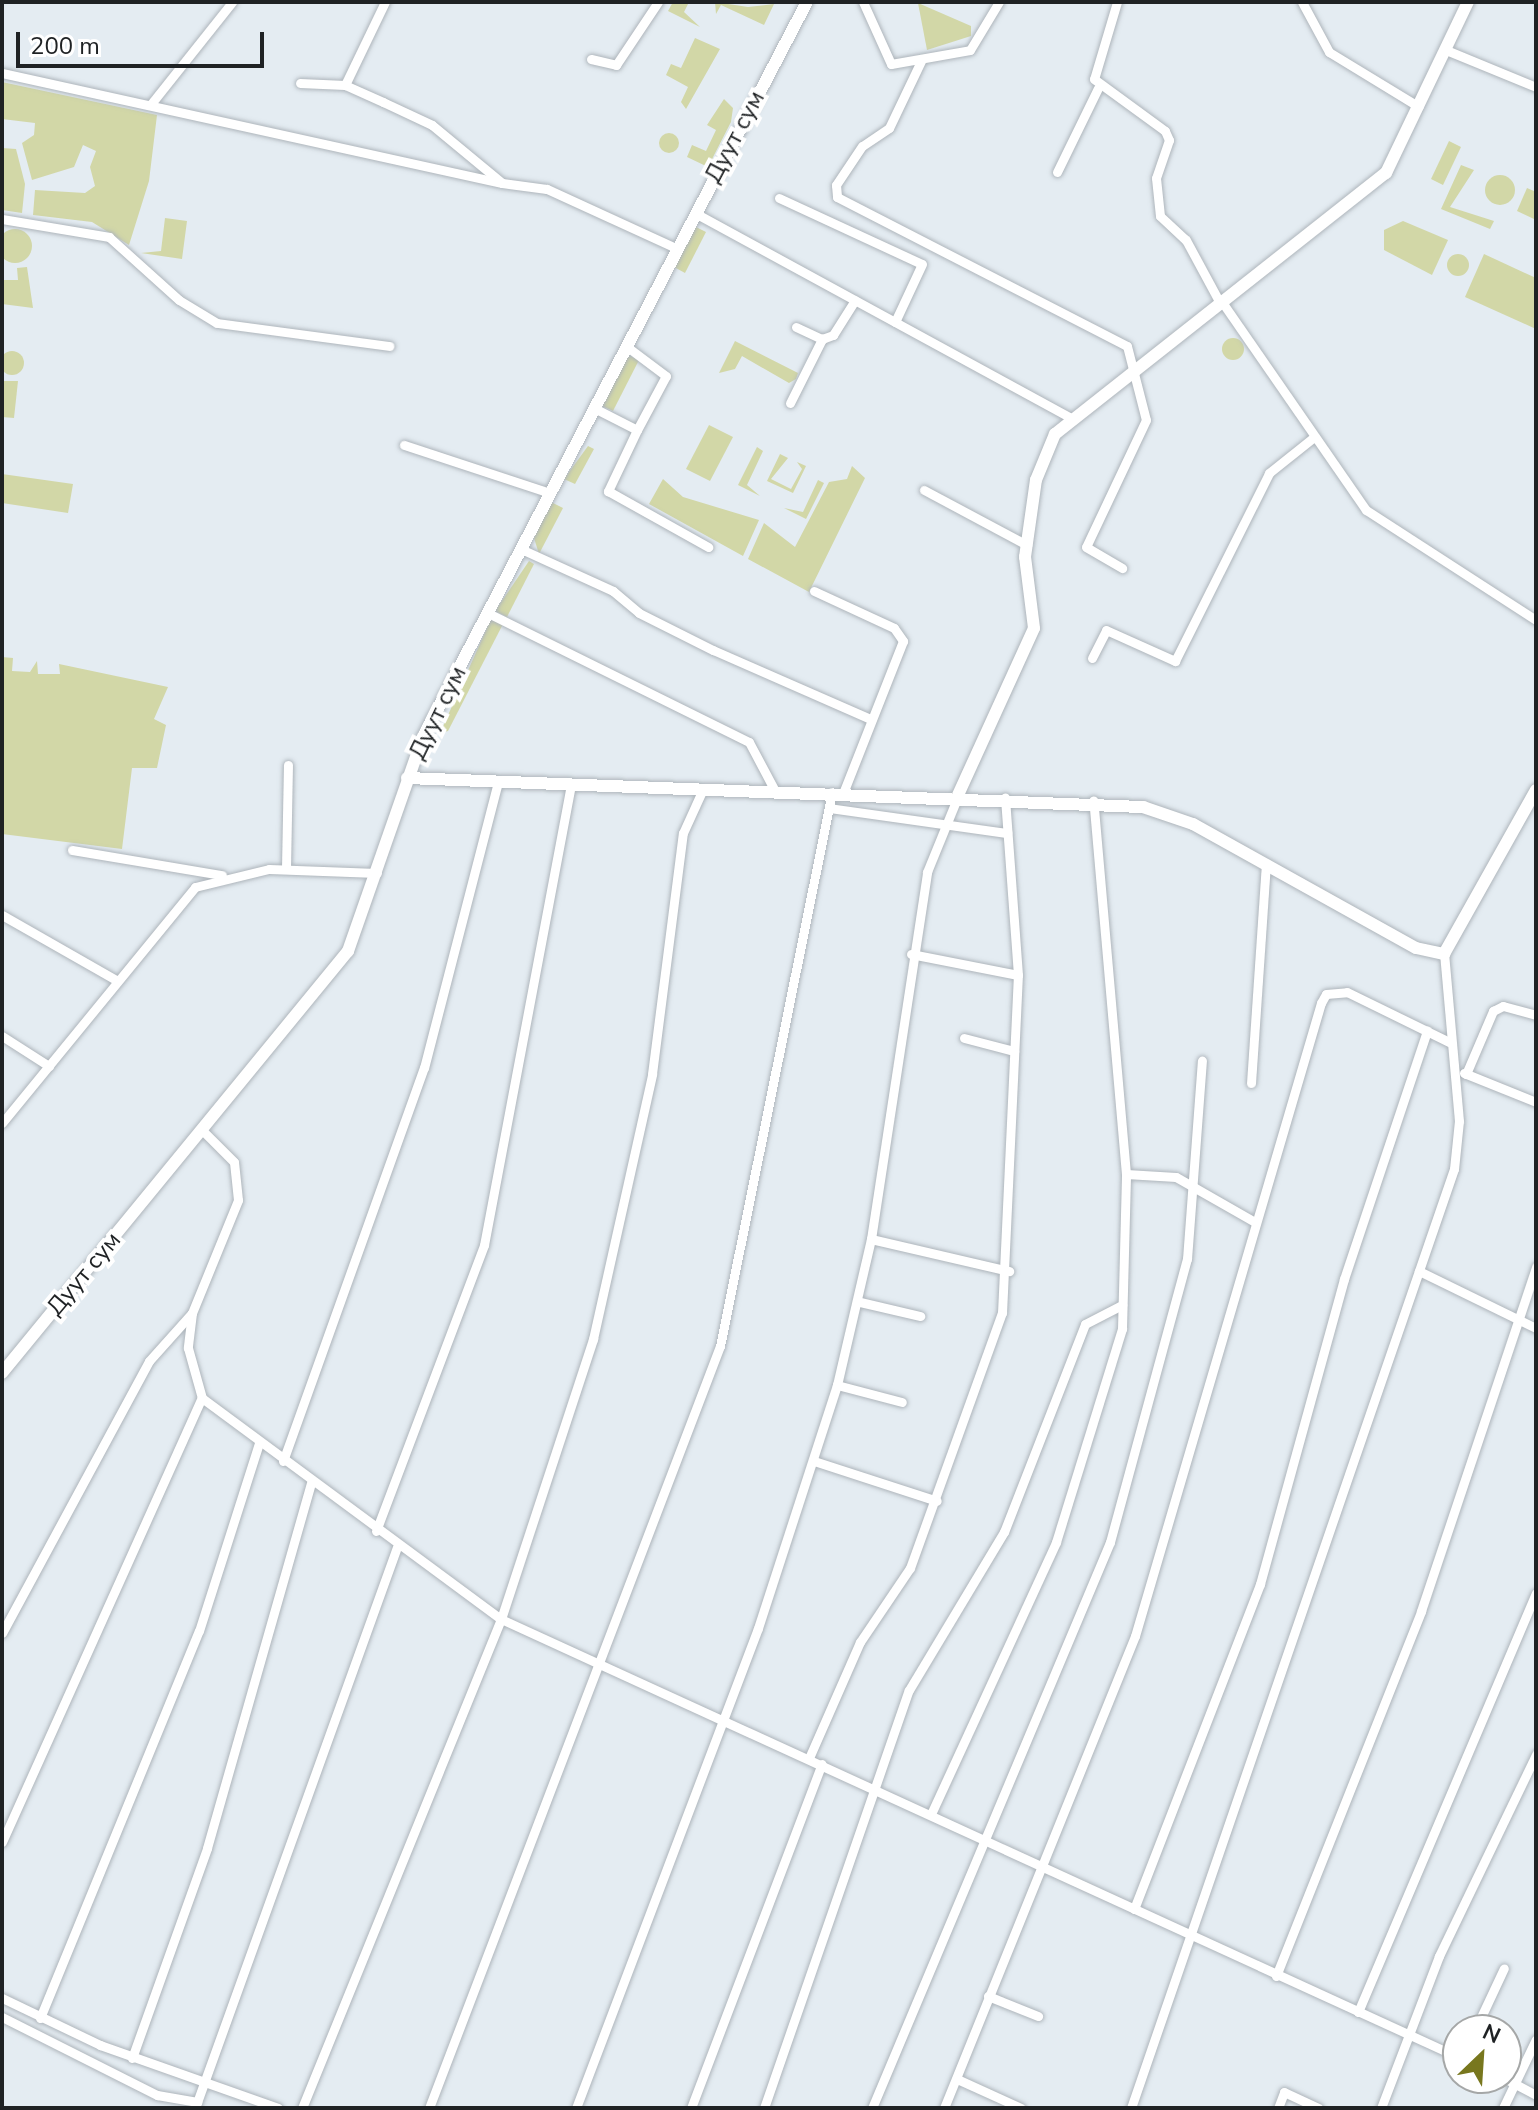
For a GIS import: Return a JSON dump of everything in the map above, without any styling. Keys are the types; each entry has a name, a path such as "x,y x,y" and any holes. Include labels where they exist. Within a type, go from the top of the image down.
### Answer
{"street":[{"path":"151,104 232,2"},
{"path":"345,85 385,2"},
{"path":"591,59 616,65 658,2"},
{"name":"Дуут сум","path":"2,1373 348,951 407,778 488,613 676,248 807,2"},
{"path":"863,2 885,61 921,61 970,50 999,2"},
{"path":"1057,172 1098,88 1094,70 1117,2"},
{"path":"1302,2 1329,52 1419,107"},
{"path":"576,2108 722,1719 814,1461 837,1385 860,1302 911,954 927,872 949,824 958,795 1034,628 1027,545 1039,467 1069,417 1386,173 1468,2"},
{"path":"1446,50 1536,87"},
{"path":"921,61 889,128 862,146 836,185 837,197 1114,334 1135,368 1146,420 1086,539 1092,553 1122,568"},
{"path":"2,73 502,183 547,189 676,248"},
{"path":"300,83 345,85 432,125 502,183"},
{"path":"1098,88 1165,131 1169,140 1156,178 1160,216 1186,240 1221,302 1314,437 1379,522 1536,620"},
{"path":"779,198 922,264 895,322"},
{"path":"695,213 1069,417"},
{"path":"2,219 109,237 179,300 217,323 389,346"},
{"path":"790,403 822,339 855,300"},
{"path":"796,327 822,339"},
{"path":"626,346 667,373 608,491 708,547"},
{"path":"594,408 637,430"},
{"path":"1092,658 1106,630 1175,661 1269,473 1314,437"},
{"path":"404,445 550,493"},
{"path":"924,490 1027,545"},
{"path":"521,549 613,591 639,613 713,650 870,719"},
{"path":"429,2108 599,1669 732,1304 829,808 903,641 894,628 814,591"},
{"path":"488,613 749,742 774,789"},
{"path":"286,868 288,765"},
{"path":"407,778 1093,800 1172,815 1416,948 1444,954"},
{"path":"283,1461 424,1068 498,782"},
{"path":"376,1531 484,1245 571,784"},
{"path":"302,2108 501,1619 588,1354 628,1203 683,833 703,789"},
{"path":"1131,2108 1457,1157 1444,954 1536,790"},
{"path":"809,1758 860,1642 910,1568 983,1376 1009,1271 1018,975 1005,797"},
{"path":"931,1814 1056,1542 1110,1372 1122,1305 1126,1174 1093,800"},
{"path":"829,808 1007,833"},
{"path":"72,850 224,875 286,868 377,873"},
{"path":"1251,1083 1266,864"},
{"path":"2,1123 178,901 224,875"},
{"path":"2,915 116,980"},
{"path":"911,954 1018,975"},
{"path":"944,2108 1039,1864 1135,1636 1253,1221 1326,994 1347,992 1449,1042"},
{"path":"1466,1074 1493,1011 1503,1006 1536,1015"},
{"path":"1134,1909 1260,1584 1339,1294 1427,1031"},
{"path":"2,1036 49,1066"},
{"path":"964,1038 1014,1051"},
{"path":"872,2108 1110,1542 1173,1329 1187,1259 1189,1186 1202,1061"},
{"path":"1453,1069 1536,1102"},
{"path":"203,1131 234,1162 240,1187 192,1313 188,1348 202,1398 397,1547 501,1619 599,1669 809,1758 1276,1976 1442,2050"},
{"path":"1126,1174 1176,1177 1253,1221"},
{"path":"871,1239 1009,1271"},
{"path":"1276,1976 1421,1611 1536,1267"},
{"path":"1419,1271 1536,1328"},
{"path":"860,1302 920,1316"},
{"path":"764,2108 870,1786 909,1690 1004,1532 1085,1324 1122,1305"},
{"path":"2,1633 149,1361 192,1313"},
{"path":"837,1385 902,1402"},
{"path":"2,1842 202,1398"},
{"path":"40,2018 199,1631 259,1443"},
{"path":"814,1461 937,1501"},
{"path":"132,2058 203,1863 311,1482"},
{"path":"2,2017 157,2095 196,2105 397,1547"},
{"path":"1358,2012 1536,1593"},
{"path":"1381,2108 1409,2035 1536,1754"},
{"path":"691,2108 822,1764"},
{"path":"1482,2014 1504,1968"},
{"path":"988,1996 1038,2016"},
{"path":"2,1998 132,2058 278,2108"},
{"path":"1522,2068 1536,2039"},
{"path":"957,2079 1021,2108"},
{"path":"1278,2108 1284,2092 1318,2108"}],"green space":[{"path":"673,2 689,2 684,12 700,27 668,11"},
{"path":"715,2 748,7 774,4 764,25 721,5 716,14"},
{"path":"918,3 971,26 971,36 927,50"},
{"path":"695,38 720,49 686,109 681,102 688,87 666,75 671,64 681,68"},
{"path":"2,82 157,115 149,181 129,245 92,222 33,215 35,190 85,193 95,186 90,167 96,151 83,145 74,167 32,180 22,143 34,135 35,123 2,119"},
{"path":"724,99 733,108 731,122 708,167 687,157 692,145 706,151 716,130 707,125"},
{"path":"669,133 676,136 679,143 676,150 669,153 662,150 659,143 662,136"},
{"path":"1449,141 1461,147 1443,185 1431,179"},
{"path":"2,148 16,149 25,184 22,213 2,210"},
{"path":"1461,165 1474,170 1450,207 1494,221 1490,229 1441,209"},
{"path":"1500,175 1506,176 1514,184 1514,196 1506,204 1500,205 1494,204 1486,196 1485,190 1486,184 1494,176"},
{"path":"1527,188 1536,192 1536,220 1517,211"},
{"path":"165,218 187,221 182,259 141,253 161,251"},
{"path":"1403,221 1448,240 1432,275 1384,250 1384,230"},
{"path":"694,226 706,232 685,273 674,267"},
{"path":"15,229 27,234 32,246 27,258 15,263 3,258 -2,246 3,234"},
{"path":"1458,254 1469,265 1458,276 1447,265"},
{"path":"1484,254 1536,278 1536,329 1465,297"},
{"path":"27,267 33,308 2,304 2,280 18,280 17,268"},
{"path":"1233,338 1241,341 1244,349 1241,357 1233,360 1225,357 1222,349 1225,341"},
{"path":"735,341 798,373 796,379 789,383 742,356 735,369 719,373"},
{"path":"12,351 20,355 24,363 20,371 12,375 4,371 0,363 4,355"},
{"path":"628,355 639,360 613,411 602,406"},
{"path":"2,381 18,381 14,418 2,417"},
{"path":"709,425 733,437 710,481 686,469"},
{"path":"588,446 594,449 575,484 564,479"},
{"path":"757,447 763,451 747,485 760,496 738,485"},
{"path":"780,454 788,458 771,479 791,489 802,469 797,462 806,466 793,493 767,481"},
{"path":"852,466 865,478 809,592 748,559 764,523 795,547 829,482 847,479"},
{"path":"2,474 73,484 68,513 2,503"},
{"path":"663,479 683,497 759,520 743,556 649,504"},
{"path":"818,480 824,483 806,519 784,508 803,512"},
{"path":"551,502 563,508 539,554 534,538"},
{"path":"529,561 534,564 507,617 495,611"},
{"path":"491,619 503,624 448,731 440,733"},
{"path":"2,657 13,658 12,671 30,672 37,661 38,674 60,674 59,664 168,687 154,719 166,725 157,768 132,768 122,849 2,834"}]}
